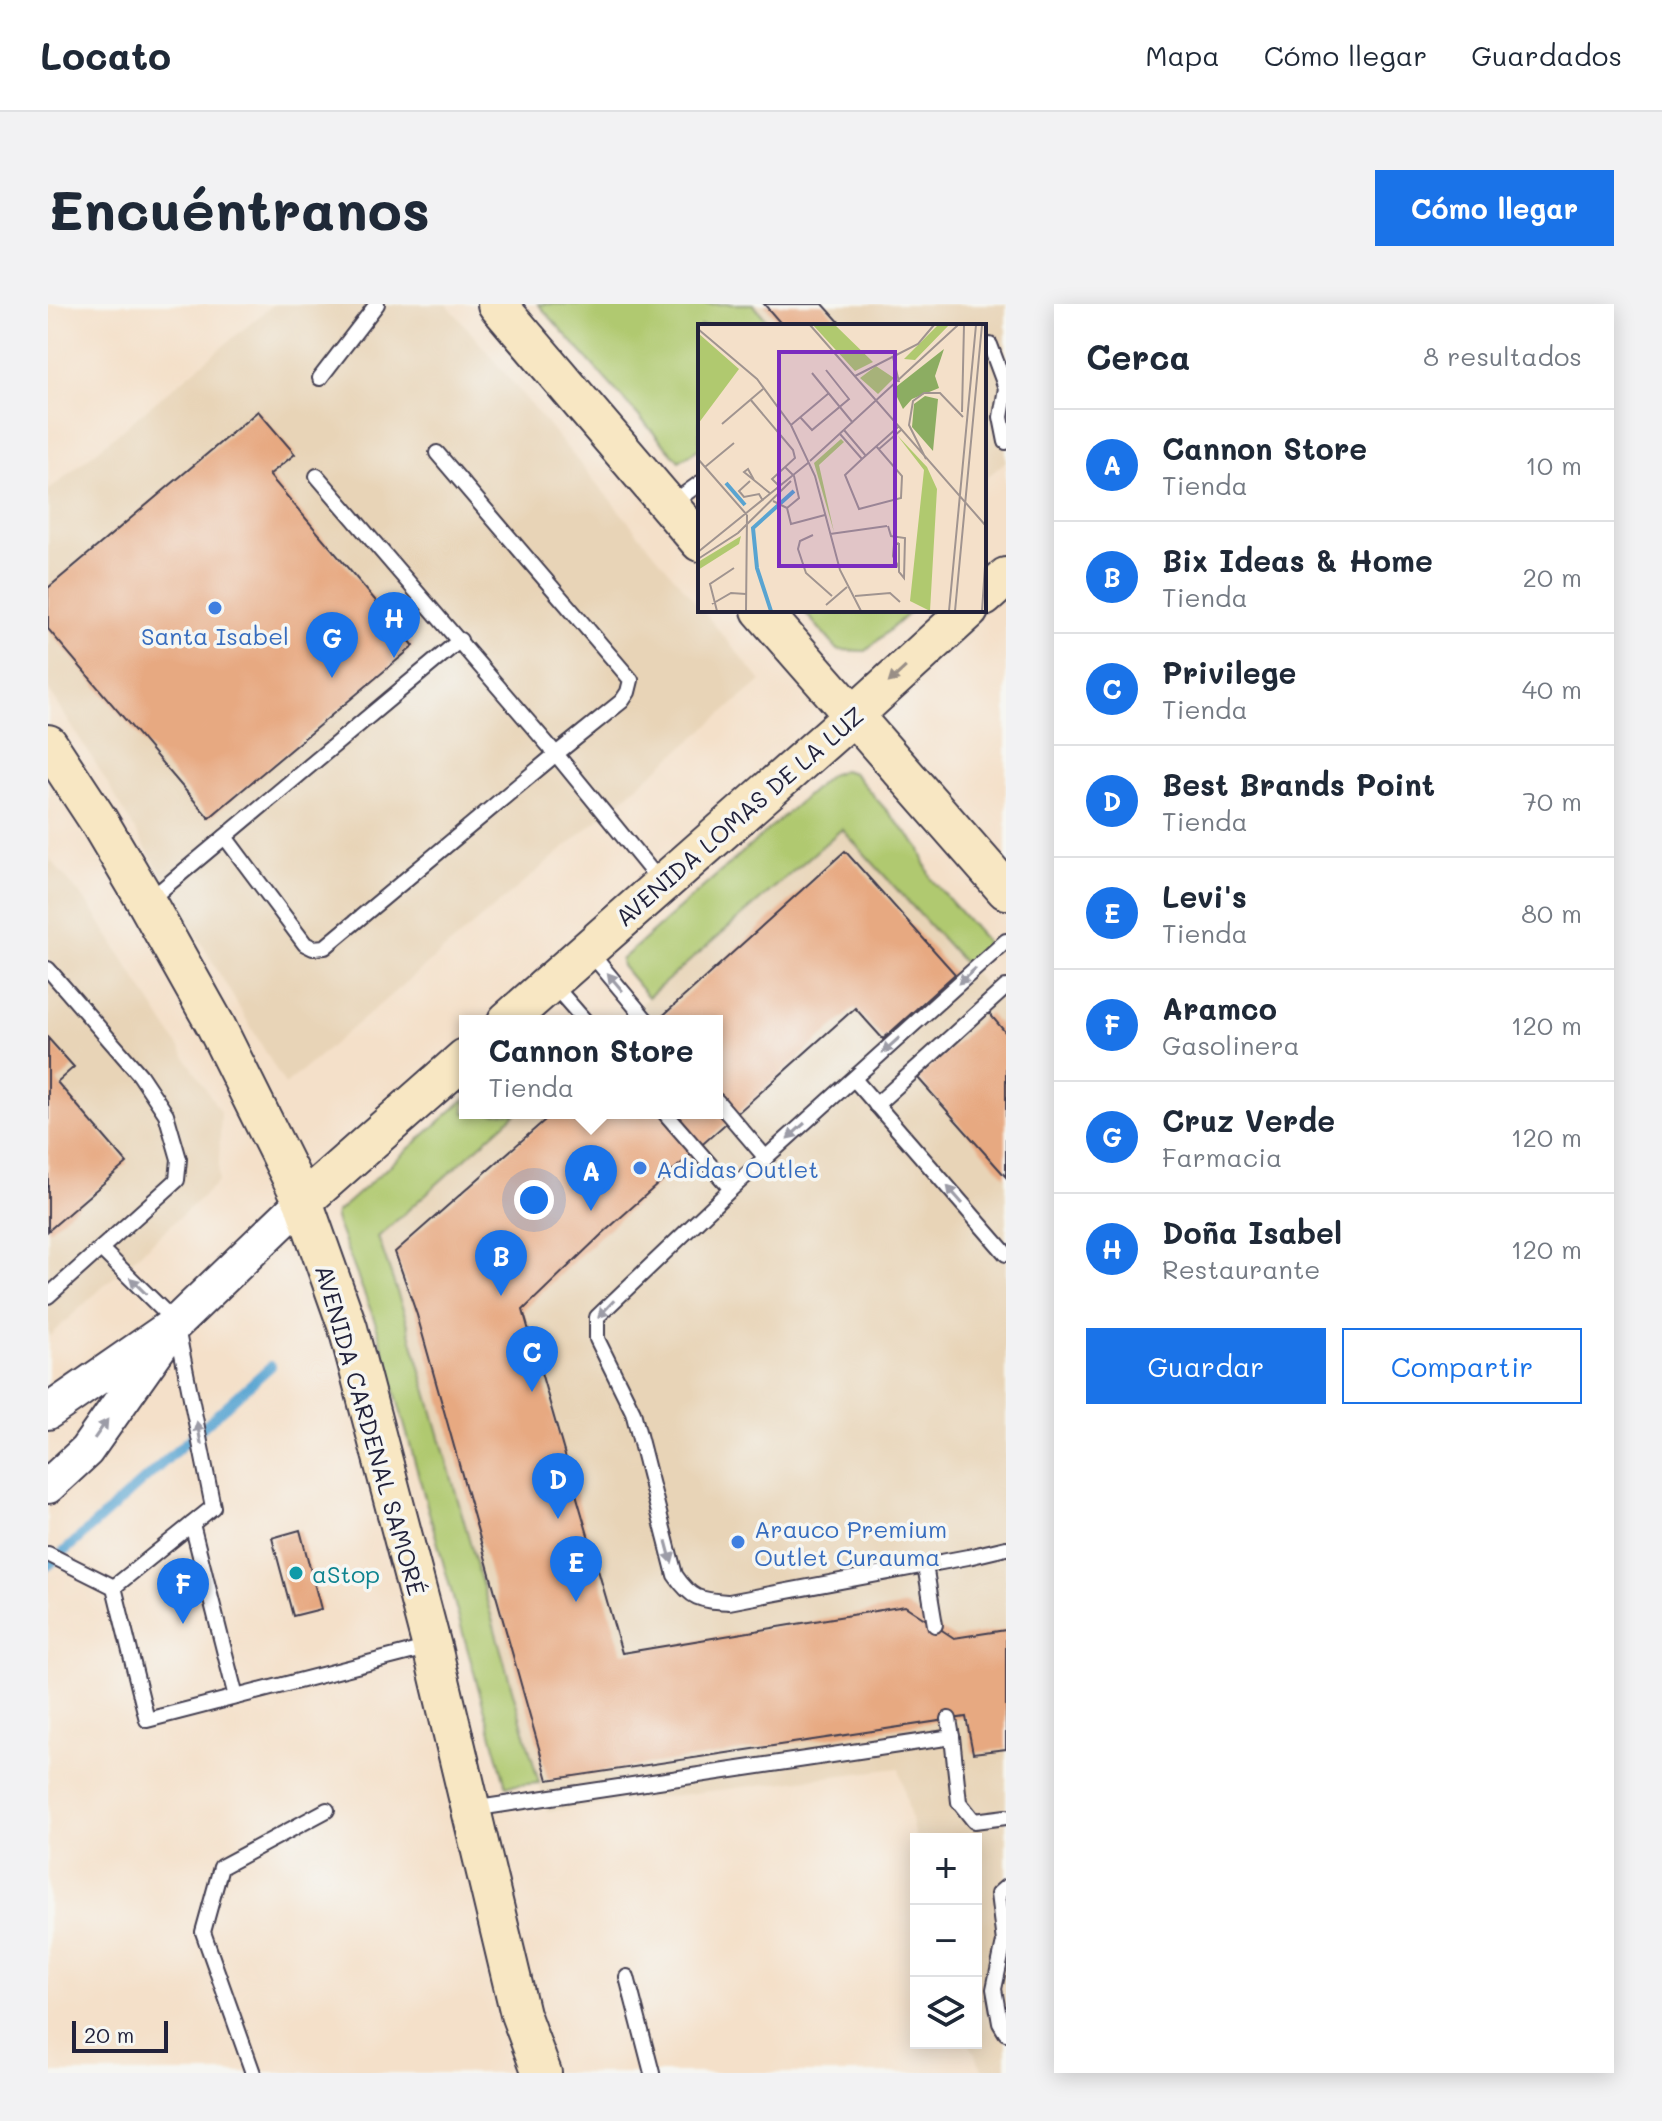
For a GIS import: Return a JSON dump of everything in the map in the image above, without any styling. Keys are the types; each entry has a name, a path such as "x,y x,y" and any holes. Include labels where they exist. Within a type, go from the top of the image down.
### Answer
{"main road":[{"path":"497,304 698,540"},
{"path":"986,595 1006,577"},
{"path":"763,612 1006,890"},
{"name":"AVENIDA LOMAS DE LA LUZ","path":"514,1015 967,612"},
{"name":"AVENIDA CARDENAL SAMORÉ","path":"48,744 98,820 216,1026 303,1201 348,1328 432,1647 520,2014 542,2073"},
{"path":"303,1201 459,1063"}],"street":[{"path":"48,1412 176,1323 303,1201"},
{"path":"48,1486 86,1451 176,1323"}],"lane":[{"path":"320,378 377,304"},
{"path":"1006,338 987,346 1006,388 1001,417 1006,442"},
{"path":"225,837 305,944 313,948 325,947 622,701 628,692 631,680 437,453"},
{"path":"317,476 460,640 662,884"},
{"path":"668,506 698,484"},
{"path":"147,903 460,640"},
{"path":"1006,941 731,1189 597,1317 597,1339 633,1412 675,1575 687,1592 707,1601 729,1602 1006,1548"},
{"path":"588,950 642,1015"},
{"path":"48,969 140,1075 166,1114 179,1159 177,1180 48,1296"},
{"path":"551,982 580,1015"},
{"path":"876,1105 1006,987"},
{"path":"854,1079 1006,1254"},
{"path":"723,1108 766,1158"},
{"path":"670,1119 731,1189"},
{"path":"101,1249 176,1323 213,1507 114,1587"},
{"path":"192,1524 236,1697"},
{"path":"48,1554 114,1587 147,1720 432,1647"},
{"path":"925,1565 935,1625"},
{"path":"949,1719 959,1802 974,1821 1006,1817"},
{"path":"472,1809 952,1737"},
{"path":"253,2073 203,1932 221,1867 327,1810"},
{"path":"1006,1887 998,1894 1004,1942 994,1989 1000,2023 1006,2033"},
{"path":"627,1977 652,2073"}],"shaded area":[{"path":"274,304 447,304 698,605 698,612 704,612 761,681 285,1085 96,764 48,689 48,491"},
{"path":"753,304 1006,304 1006,461 986,478 986,324 770,324"},
{"name":"Arauco Premium Outlet Curauma","path":"843,827 1006,1009 1006,2073 984,2073 972,2049 982,2049 982,1833 914,1833 899,1768 547,1811 405,1316 378,1237 509,1119 723,1119 723,1015 628,1015"},
{"path":"48,857 89,905 221,1113 218,1182 48,1337"}],"green space":[{"path":"538,304 753,304 770,324 698,324 698,449 679,461"},
{"path":"805,612 910,612 866,651 838,650"},
{"path":"843,770 857,777 919,847 931,879 985,940 986,945 965,964 842,829 648,997 622,966 621,960 830,775"},
{"path":"459,1104 459,1119 509,1119 378,1237 405,1315 539,1783 506,1786 376,1324 335,1219 336,1213"}],"building":[{"path":"764,304 823,304 841,324 781,324"},
{"name":"Santa Isabel","path":"258,411 295,454 269,475 414,646 209,818 48,629 48,588"},
{"path":"845,851 955,974 883,1039 855,1008 601,1235 523,1310 622,1653 905,1606 954,1638 1006,1630 1006,1749 973,1753 966,1717 548,1780 417,1315 395,1252 546,1119 723,1119 723,1015 664,1015"},
{"path":"989,1013 1006,1033 1006,1177 918,1078"},
{"path":"48,1038 74,1067 57,1082 127,1163 48,1231"},
{"name":"aStop","path":"300,1530 321,1609 293,1616 272,1538"}],"waterway":[{"path":"48,1566 271,1366"}],"place":[{"name":"Santa Isabel","path":"215,608"},
{"name":"Doña Isabel","path":"394,658"},
{"name":"Cruz Verde","path":"332,678"},
{"name":"Adidas Outlet","path":"640,1168"},
{"name":"Cannon Store","path":"591,1211"},
{"name":"Bix Ideas & Home","path":"501,1296"},
{"name":"Privilege","path":"532,1392"},
{"name":"Best Brands Point","path":"558,1519"},
{"name":"Arauco Premium Outlet Curauma","path":"738,1542"},
{"name":"aStop","path":"296,1573"},
{"name":"Levi's","path":"576,1602"},
{"name":"Aramco","path":"183,1624"}]}
